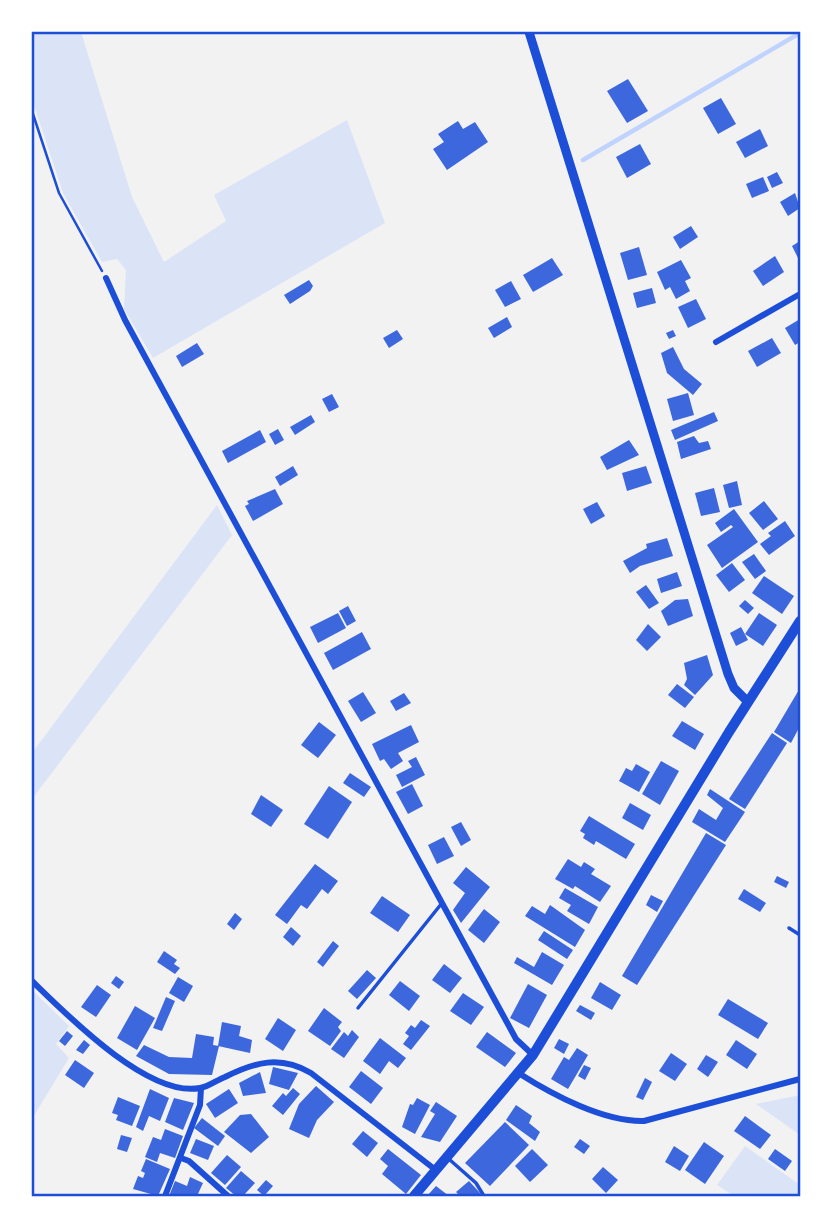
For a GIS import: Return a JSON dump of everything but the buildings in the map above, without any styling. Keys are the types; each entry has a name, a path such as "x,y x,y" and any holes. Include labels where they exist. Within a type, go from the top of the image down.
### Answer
{"main road":[{"path":"529,32 728,674 734,688 748,702"},
{"path":"414,1196 520,1074 533,1055 800,621"}],"street":[{"path":"106,278 125,320 516,1039 533,1055"},
{"path":"716,342 800,294"},
{"path":"32,981 113,1054 162,1081 201,1088 259,1062 295,1064 311,1073 437,1171"},
{"path":"520,1074 596,1113 624,1121 644,1121 800,1079"},
{"path":"165,1196 200,1105 201,1088"},
{"path":"181,1158 189,1161 228,1196"}],"lane":[{"path":"359,1008 442,903"},
{"path":"789,928 800,934"},
{"path":"448,1158 476,1183 484,1196"}],"path":[{"path":"32,111 59,193 106,278"}],"shaded area":[{"path":"32,32 81,32 132,197 164,262 226,221 214,195 347,120 385,223 153,358 124,309 126,270 117,259 102,262 63,193 32,99"},
{"path":"217,505 232,535 32,799 32,753"},
{"path":"32,990 69,1026 56,1044 69,1058 32,1119"},
{"path":"800,1095 800,1135 756,1104"},
{"path":"745,1146 800,1185 800,1196 734,1196 717,1185"}],"waterway":[{"path":"583,160 800,33"}]}
